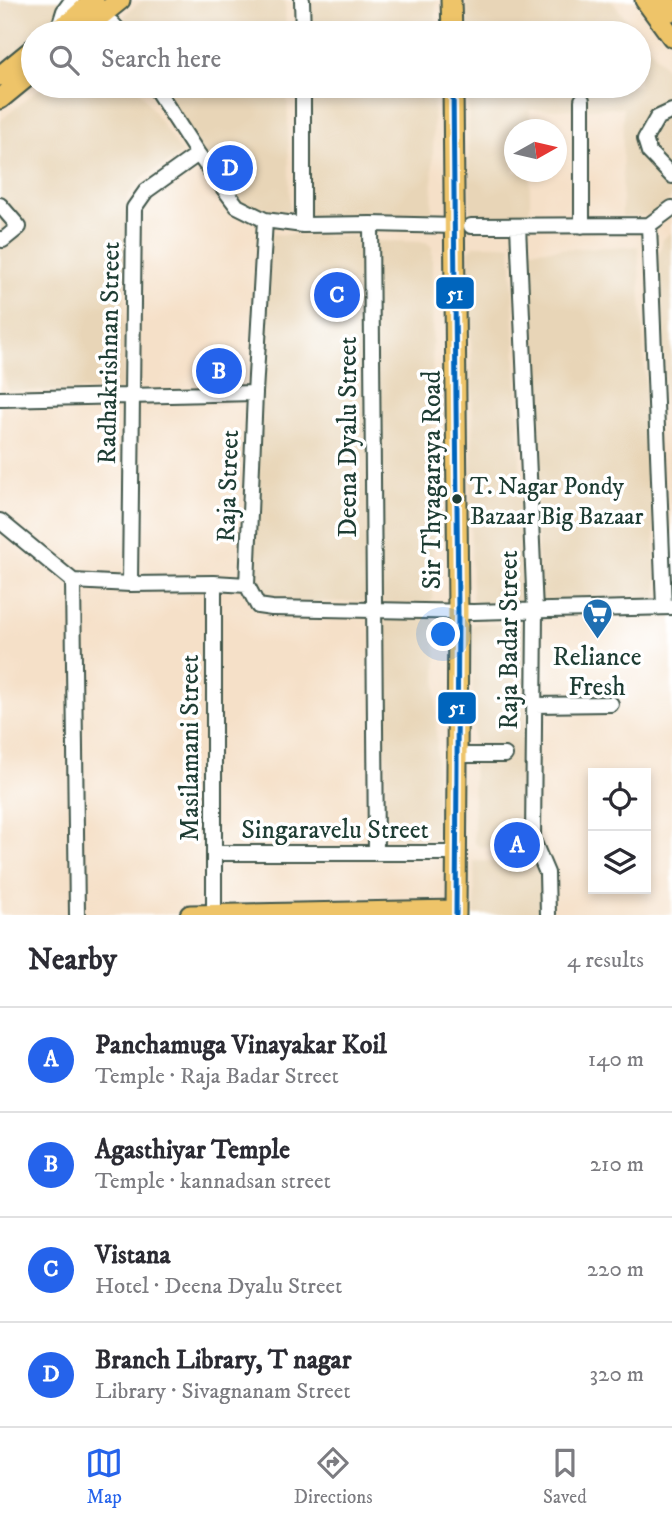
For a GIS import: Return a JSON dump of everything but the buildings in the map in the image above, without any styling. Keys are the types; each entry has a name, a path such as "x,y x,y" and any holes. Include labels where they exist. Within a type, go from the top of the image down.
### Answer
{"main road":[{"path":"66,21 86,5 120,0"},
{"path":"451,0 452,21"},
{"path":"645,0 672,37"},
{"path":"664,0 672,11"},
{"path":"0,76 21,59"},
{"path":"0,99 21,82"},
{"name":"Sir Thyagaraya Road","path":"454,98 464,226 456,913"},
{"path":"190,915 456,913"}],"street":[{"path":"302,0 303,21"},
{"path":"86,5 109,21"},
{"path":"162,98 198,154 237,206 265,220 303,225 649,225 672,208"},
{"path":"303,98 303,225"},
{"path":"582,100 582,226"},
{"path":"672,111 657,118 645,139 649,152 672,176"},
{"name":"Radhakrishnan Street","path":"130,584 134,208 146,191 198,154"},
{"path":"0,205 19,227 3,240 0,239"},
{"name":"Raja Street","path":"247,585 265,220"},
{"name":"Deena Dyalu Street","path":"371,224 376,852"},
{"path":"0,521 72,582 247,585 258,606 264,607 535,611 668,607 649,225"},
{"name":"Raja Badar Street","path":"517,226 535,611 534,844 547,873 548,915"},
{"path":"0,399 255,393"},
{"path":"72,582 77,915"},
{"name":"Masilamani Street","path":"214,583 214,914"},
{"path":"534,705 611,704"},
{"path":"456,755 505,755"},
{"name":"Singaravelu Street","path":"214,853 455,853"}],"shaded area":[{"path":"0,0 63,0 69,5 56,21 21,21 21,53 0,70"},
{"path":"143,0 285,0 286,21 124,21 125,14"},
{"path":"309,0 436,0 436,21 308,21"},
{"path":"466,0 611,0 628,21 467,21"},
{"path":"651,50 672,76 672,198 654,215 622,217 623,108 530,110 530,119 504,119 504,182 530,182 530,221 476,222 470,215 468,98 651,98"},
{"path":"28,98 145,98 182,154 143,178 127,196 123,390 8,391 0,357 0,121"},
{"path":"167,98 287,98 290,211 236,204"},
{"path":"308,98 434,98 432,214 425,221 314,220 306,210"},
{"path":"672,232 671,504 657,262 663,239"},
{"path":"271,234 369,236 369,601 261,603 249,574"},
{"path":"373,241 426,242 432,247 433,599 428,604 378,603"},
{"path":"475,245 511,245 526,603 478,603 472,599 470,507 473,429 469,251"},
{"path":"638,246 658,603 540,605 526,250"},
{"path":"384,614 430,616 436,621 437,835 433,839 386,841"},
{"path":"526,624 529,847 479,847 474,842 472,625"},
{"path":"474,861 536,861 545,867 545,915 475,915"}],"transit line":[{"name":"51","path":"453,98 458,611 456,915"}],"place":[{"name":"Branch Library, T nagar","path":"230,168"},
{"name":"Vistana","path":"337,295"},
{"name":"Agasthiyar Temple","path":"219,371"},
{"name":"T. Nagar Pondy Bazaar Big Bazaar","path":"457,499"},
{"name":"Reliance Fresh","path":"597,640"},
{"name":"Panchamuga Vinayakar Koil","path":"517,845"}]}
